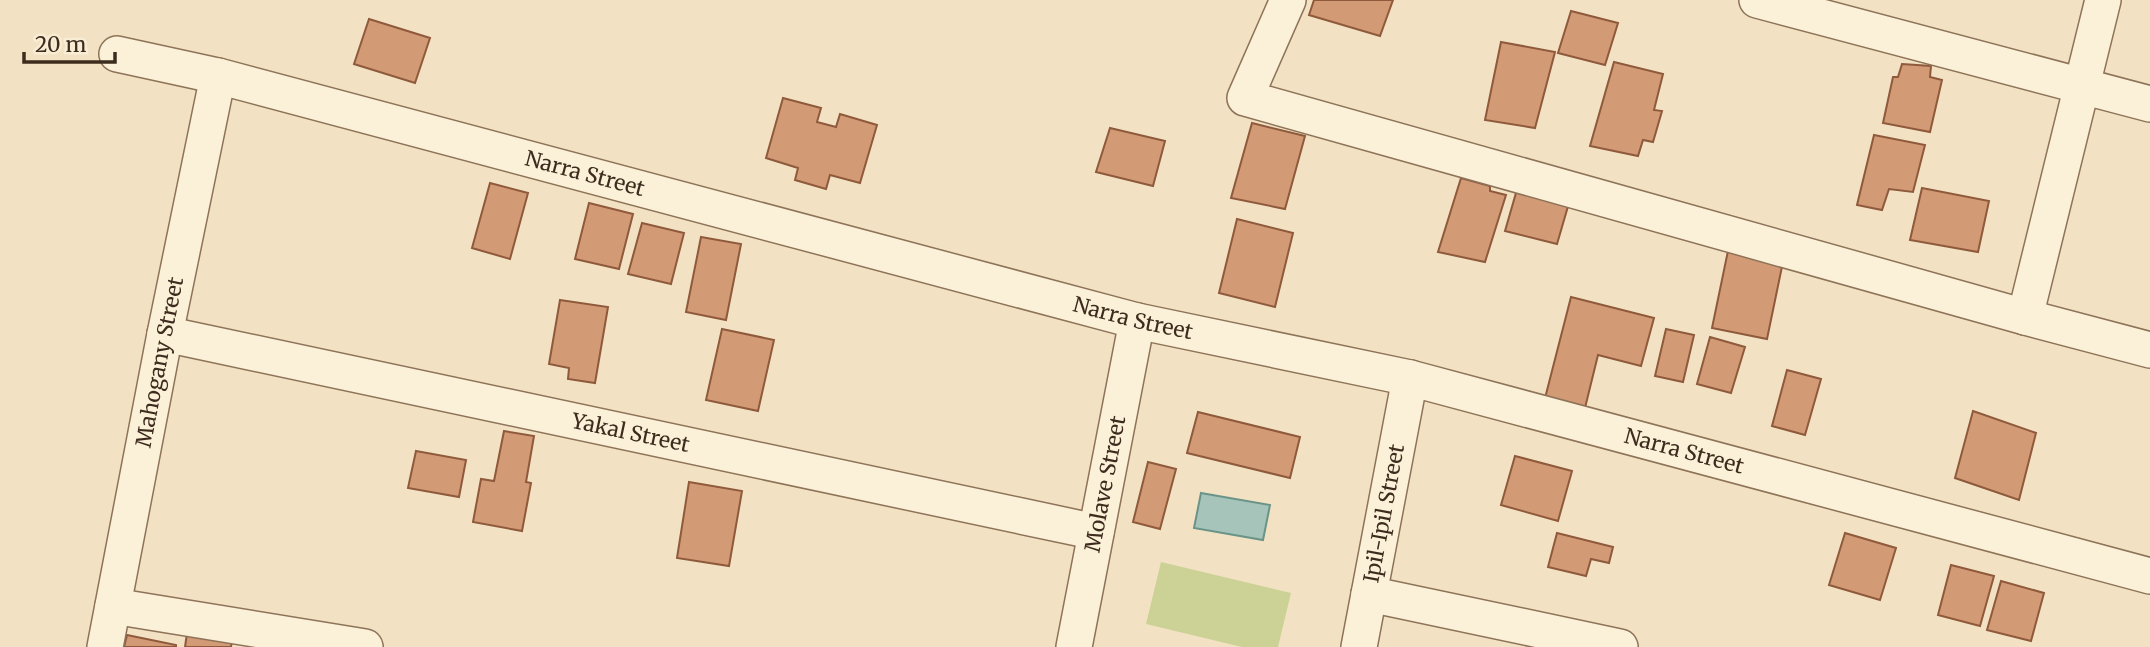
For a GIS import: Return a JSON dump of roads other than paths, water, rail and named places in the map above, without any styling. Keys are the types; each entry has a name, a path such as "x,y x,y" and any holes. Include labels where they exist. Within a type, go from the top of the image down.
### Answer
{"street":[{"path":"1288,0 1245,98 2150,350"},
{"path":"1757,0 2150,104"},
{"path":"2025,317 2103,0"},
{"name":"Narra Street","path":"117,54 218,76 1137,321 1410,378 2150,576"},
{"name":"Mahogany Street","path":"104,647 218,76"},
{"name":"Molave Street","path":"1074,647 1137,321"},
{"name":"Yakal Street","path":"165,334 1096,532"},
{"name":"Ipil-Ipil Street","path":"1359,647 1410,378"},
{"path":"1369,594 1620,647"},
{"path":"113,606 365,647"}],"water":[{"path":"1201,493 1270,505 1263,540 1194,528"}]}
